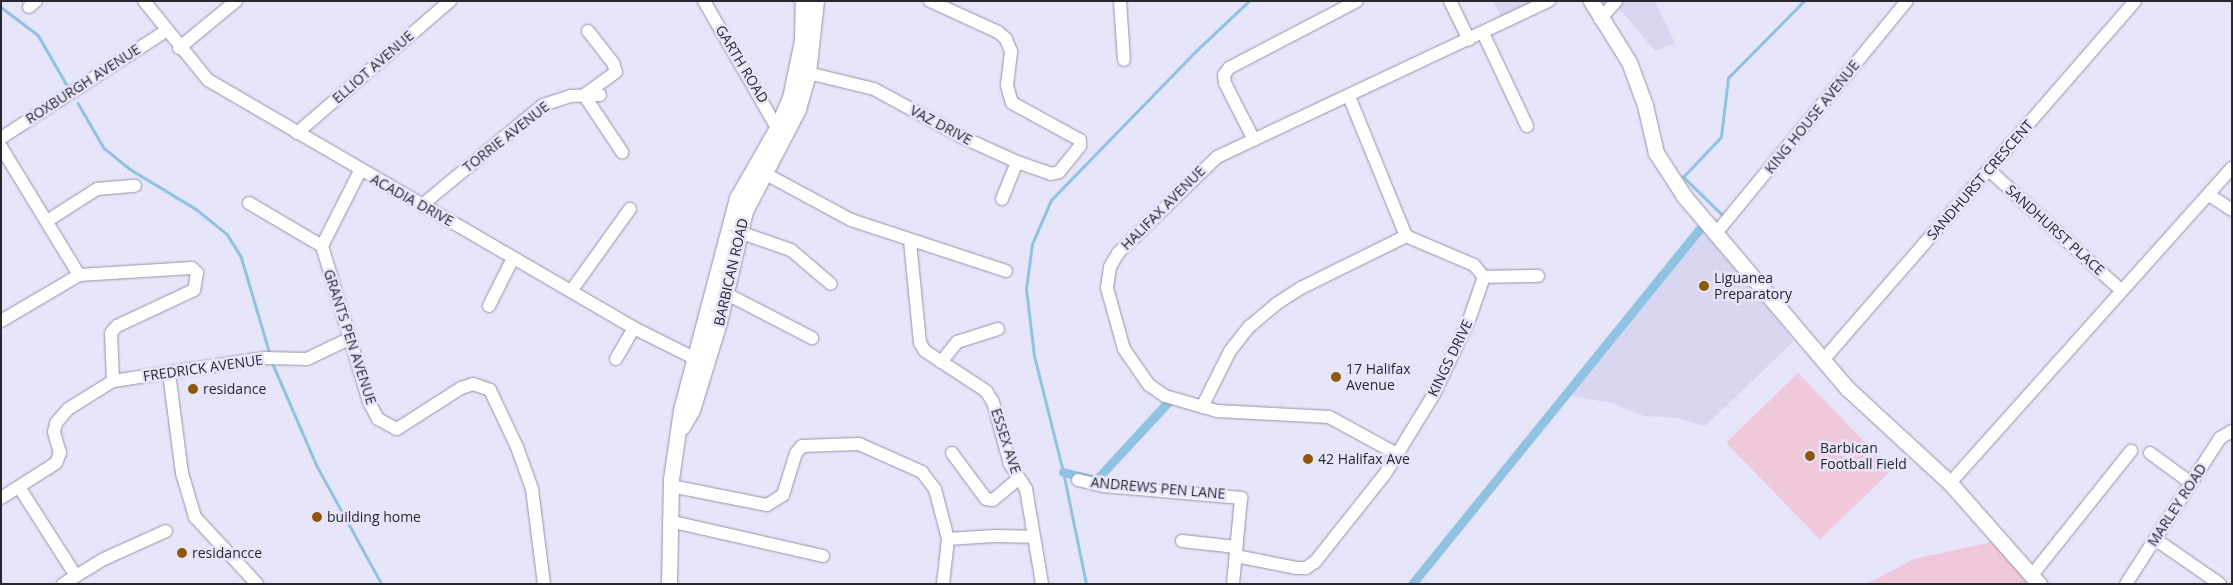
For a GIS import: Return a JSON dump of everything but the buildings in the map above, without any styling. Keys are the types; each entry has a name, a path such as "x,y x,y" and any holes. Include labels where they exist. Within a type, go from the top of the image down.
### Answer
{"main road":[{"name":"BARBICAN ROAD","path":"669,584 671,486 680,431 692,410 737,198 777,128 796,71 802,40 803,1"},
{"name":"BARBICAN ROAD","path":"702,362 727,294 739,232 753,192 789,130 808,73 816,1"},
{"path":"1591,1 1600,19 1629,62 1645,104 1656,153 1684,196 1718,232 1824,359 1866,406 1950,483 2036,579"}],"street":[{"name":"ACADIA DRIVE","path":"144,1 179,48 208,80 360,171 634,328 702,362"},
{"path":"179,48 236,1"},
{"name":"ELLIOT AVENUE","path":"297,133 450,1"},
{"name":"GARTH ROAD","path":"704,1 777,128"},
{"name":"VAZ DRIVE","path":"808,73 874,88 962,137 1017,162 1051,174 1059,172 1080,146 1079,138 1012,103 1008,95 1011,50 1006,39 998,32 930,1"},
{"path":"1120,1 1124,60"},
{"path":"1254,140 1225,83 1224,75 1229,68 1357,1"},
{"path":"1450,1 1469,40"},
{"name":"HALIFAX AVENUE","path":"1398,454 1328,418 1217,411 1165,396 1149,385 1124,349 1107,288 1110,267 1118,253 1204,167 1254,140 1549,1"},
{"path":"1600,19 1616,1"},
{"name":"KING HOUSE AVENUE","path":"1718,232 1907,1"},
{"name":"SANDHURST CRESCENT","path":"1824,359 2135,1"},
{"name":"ROXBURGH AVENUE","path":"1,138 166,31"},
{"path":"588,31 613,63 616,72 584,95 622,152"},
{"path":"1483,33 1527,126"},
{"name":"TORRIE AVENUE","path":"422,205 543,105 555,100 584,95 600,95"},
{"path":"1349,96 1406,236 1474,265 1484,278 1538,276"},
{"path":"1,147 79,274"},
{"path":"1002,199 1017,162"},
{"path":"1950,483 2232,168"},
{"name":"SANDHURST PLACE","path":"1989,170 2121,290"},
{"path":"249,203 322,246 360,171"},
{"path":"764,173 851,220 910,241 1006,271"},
{"path":"47,221 97,188 135,186"},
{"path":"2208,195 2232,210"},
{"path":"571,291 630,209"},
{"path":"739,232 791,250 831,284"},
{"path":"1202,407 1230,351 1276,304 1301,288 1406,236"},
{"name":"ESSEX AVE","path":"910,241 920,343 925,351 990,396 1018,479 1026,489 1042,584"},
{"name":"GRANTS PEN AVENUE","path":"322,246 369,402 378,419 390,428 397,429 461,388 473,384 490,390 517,447 532,490 544,584"},
{"path":"489,306 513,258"},
{"path":"1,321 79,274 192,268 197,273 194,290 117,326 111,333 113,381 68,409 56,423 54,432 60,453 56,463 1,498"},
{"name":"KINGS DRIVE","path":"1182,541 1306,568 1315,562 1352,517 1398,454 1446,370 1470,320 1484,278"},
{"path":"727,294 812,338"},
{"path":"616,358 634,328"},
{"path":"941,362 957,342 977,333 998,329"},
{"name":"FREDRICK AVENUE","path":"113,381 270,358 307,359 350,339"},
{"path":"169,373 182,472 195,517 257,584"},
{"name":"MARLEY ROAD","path":"2126,584 2220,438 2232,432"},
{"path":"671,486 767,505 783,495 788,486 798,449 812,444 859,444 922,472 935,489 948,539 943,584"},
{"path":"2036,579 2130,451"},
{"path":"952,453 986,499 993,500 1018,479"},
{"path":"2150,453 2191,483"},
{"name":"ANDREWS PEN LANE","path":"1078,480 1104,486 1236,495 1241,498 1242,504 1233,584"},
{"path":"19,487 76,576"},
{"path":"669,521 823,556"},
{"path":"64,584 76,576 166,531"},
{"path":"948,539 994,536 1033,537"},
{"path":"2155,539 2220,584"}],"shaded area":[{"path":"1493,1 1541,1 1504,24"},
{"path":"1613,1 1655,1 1675,43 1655,51"},
{"name":"Liguanea Preparatory","path":"1704,232 1794,341 1705,426 1678,418 1644,416 1612,403 1570,396"},
{"name":"Barbican Football Field","path":"1798,373 1892,470 1820,540 1726,442"},
{"path":"1996,541 2032,584 1867,584 1914,559"}],"waterway":[{"path":"1086,584 1063,472 1034,356 1026,289 1032,244 1051,200 1197,50 1249,1"},
{"path":"1723,216 1683,177 1721,137 1728,78 1804,1"},
{"path":"1,7 38,35 67,85"},
{"path":"78,103 104,148 130,169 196,209 227,234 241,256 270,354"},
{"path":"1412,584 1699,230"},
{"path":"272,362 317,466 382,584"},
{"path":"1063,472 1096,480 1167,403"}],"place":[{"name":"Liguanea Preparatory","path":"1704,286"},
{"name":"17 Halifax Avenue","path":"1336,377"},
{"name":"residance","path":"193,389"},
{"name":"Barbican Football Field","path":"1810,456"},
{"name":"42 Halifax Ave","path":"1308,459"},
{"name":"building home","path":"317,517"},
{"name":"residancce","path":"182,553"}]}
